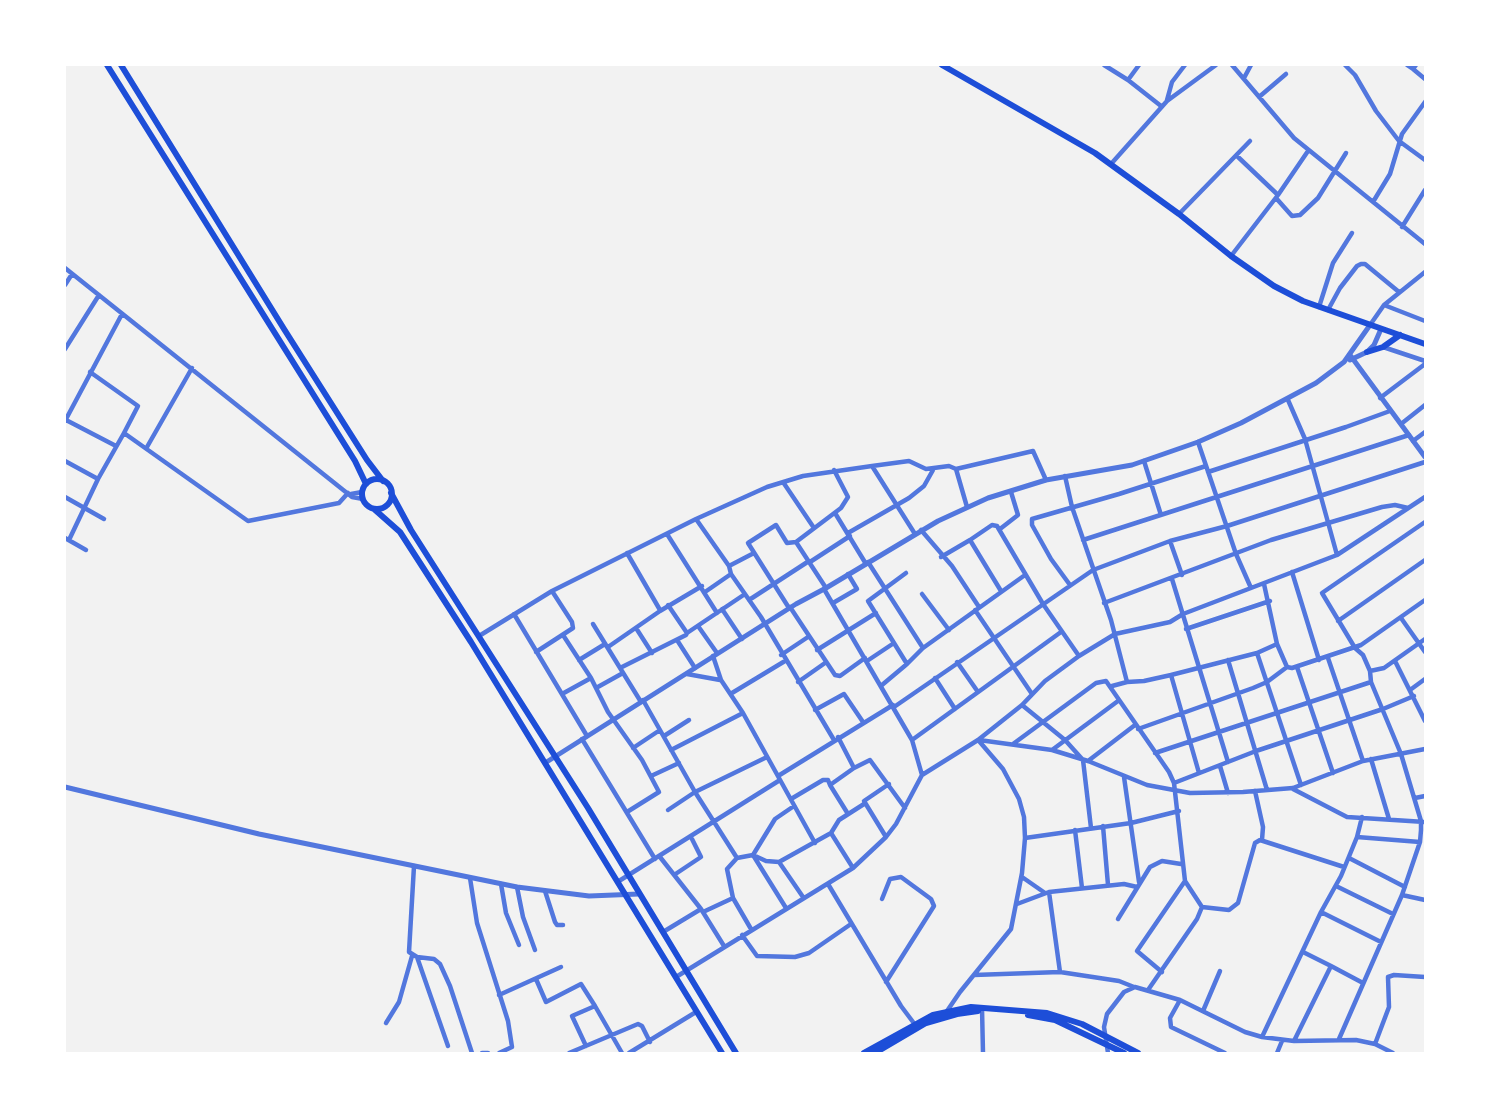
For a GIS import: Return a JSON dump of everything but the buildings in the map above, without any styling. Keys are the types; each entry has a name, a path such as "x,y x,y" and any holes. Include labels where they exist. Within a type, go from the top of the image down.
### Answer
{"main road":[{"path":"107,65 355,461 366,484"},
{"path":"121,65 367,460 389,486 411,530 555,756 736,1053"},
{"path":"943,65 1111,163 1274,286 1319,307 1425,344"},
{"path":"1367,352 1383,347 1400,335"},
{"path":"383,481 374,479 366,484 362,496 368,506 394,525 406,541 619,881 722,1053"},
{"path":"374,509 386,505 391,493"},
{"path":"875,1053 916,1026 982,1009"},
{"path":"864,1053 947,1011 982,1009 1055,1020 1138,1053"},
{"path":"1105,1039 1124,1053"}],"street":[{"path":"1104,65 1128,79 1161,106"},
{"path":"1128,79 1139,65"},
{"path":"1167,101 1172,82 1185,65"},
{"path":"1111,163 1161,106 1216,65"},
{"path":"1232,65 1277,120 1308,151 1425,244"},
{"path":"1244,78 1251,65"},
{"path":"1345,65 1356,75 1376,111 1399,141 1425,160"},
{"path":"1407,65 1415,67 1425,79"},
{"path":"1259,97 1286,74"},
{"path":"1373,202 1390,174 1399,141 1425,102"},
{"path":"1179,214 1250,141"},
{"path":"1231,256 1308,151"},
{"path":"1237,156 1277,196 1292,216 1297,216 1318,198 1346,153"},
{"path":"1402,227 1425,190"},
{"path":"1319,307 1331,265 1352,233"},
{"path":"1328,310 1340,288 1361,264 1365,264 1399,292"},
{"path":"65,268 349,494 362,496"},
{"path":"1352,357 1384,305 1425,272"},
{"path":"65,285 72,274"},
{"path":"65,349 99,295"},
{"path":"1384,305 1425,320"},
{"path":"116,446 65,421 122,314"},
{"path":"545,763 789,608 918,532 988,498 1046,480 1120,468 1198,442 1288,400 1352,357 1367,352 1374,345 1381,329"},
{"path":"1383,347 1425,363"},
{"path":"619,881 691,837 836,738 893,706 1093,570 1170,541 1227,526 1425,460 1352,357"},
{"path":"1380,398 1425,363"},
{"path":"147,447 192,368"},
{"path":"86,550 67,539 138,406 90,372"},
{"path":"1288,400 1305,439 1338,555"},
{"path":"1401,424 1425,405"},
{"path":"1070,585 1051,559 1031,521 1036,517 1207,469 1390,411"},
{"path":"1083,540 1425,432"},
{"path":"124,433 248,521 339,503 349,494"},
{"path":"1198,442 1236,554 1251,588"},
{"path":"479,636 552,592 627,553 783,481 834,470 909,461 922,468 933,470 949,466 956,470 1034,451 1046,480"},
{"path":"65,460 98,479"},
{"path":"1144,461 1161,515"},
{"path":"872,466 918,532 952,566 993,637 1032,694"},
{"path":"834,470 848,497 835,513 796,542 787,543 776,526 748,543 825,663 837,676 894,643"},
{"path":"749,600 924,486 933,470"},
{"path":"956,470 967,507"},
{"path":"1065,476 1072,507 1115,634 1127,682"},
{"path":"783,481 814,528"},
{"path":"1000,529 1018,515 1011,492"},
{"path":"65,497 104,519"},
{"path":"675,977 853,868 886,837 922,775 978,740 1023,705 1045,681 1079,656 1115,634 1170,622 1183,614 1338,555 1425,497"},
{"path":"1104,603 1271,540 1382,507 1395,505 1408,508"},
{"path":"835,513 923,648"},
{"path":"696,519 729,566 731,574 781,655 854,768"},
{"path":"1339,1039 1402,895 1420,842 1423,821 1363,655 1355,648 1322,591 1425,522"},
{"path":"941,556 996,525 1043,604 1079,656"},
{"path":"667,534 705,592 741,639"},
{"path":"970,540 1001,591"},
{"path":"1170,541 1182,575"},
{"path":"796,542 912,740 922,775"},
{"path":"729,566 754,552"},
{"path":"627,553 660,611"},
{"path":"1338,621 1425,560"},
{"path":"1292,572 1319,660"},
{"path":"906,573 868,601 908,664"},
{"path":"705,592 731,574"},
{"path":"833,603 858,589 848,574"},
{"path":"882,685 923,648 1025,575"},
{"path":"1172,579 1228,762"},
{"path":"1264,584 1270,601 1277,644 1287,667"},
{"path":"579,660 702,586"},
{"path":"537,652 573,629 573,624 552,592"},
{"path":"620,667 677,640 745,594"},
{"path":"922,594 949,630"},
{"path":"1085,760 1136,727 1181,714 1267,682 1287,667 1297,667 1355,648 1425,600"},
{"path":"1186,629 1270,601"},
{"path":"668,605 687,633"},
{"path":"817,650 876,613"},
{"path":"514,614 627,812 658,858 702,910 724,946"},
{"path":"1401,618 1425,652"},
{"path":"593,624 737,858"},
{"path":"698,626 715,654 721,680 732,693 815,843"},
{"path":"636,628 652,653"},
{"path":"912,740 1061,632"},
{"path":"563,635 659,792 627,812"},
{"path":"781,655 808,637"},
{"path":"1370,671 1384,668 1425,639"},
{"path":"677,640 695,668"},
{"path":"1112,687 1127,682 1171,676 1257,653 1277,644"},
{"path":"1257,653 1301,785"},
{"path":"1328,658 1363,761"},
{"path":"1228,660 1267,790"},
{"path":"732,693 785,661"},
{"path":"1395,661 1425,720"},
{"path":"957,662 978,692"},
{"path":"798,681 825,663"},
{"path":"1297,667 1333,773"},
{"path":"596,688 623,673"},
{"path":"687,674 721,680"},
{"path":"1171,676 1199,773"},
{"path":"562,694 590,678"},
{"path":"935,678 955,709"},
{"path":"1174,783 1256,751 1383,709 1412,693 1425,679"},
{"path":"1013,744 1100,681 1106,681 1174,783 1181,864 1185,881 1202,907"},
{"path":"1155,753 1371,681"},
{"path":"816,710 844,694 863,722"},
{"path":"1052,750 1118,701"},
{"path":"1023,705 1085,760 1091,828"},
{"path":"671,750 743,713"},
{"path":"664,736 690,720"},
{"path":"633,748 660,730"},
{"path":"978,740 1052,750 1085,760 1124,777 1176,792 1228,793 1293,788 1363,761 1425,749"},
{"path":"947,1011 1012,929 1022,877 1024,817 1016,792 1003,769 978,740"},
{"path":"668,810 695,792 767,757"},
{"path":"1371,759 1389,818"},
{"path":"830,785 870,760 905,808"},
{"path":"651,776 679,762"},
{"path":"1220,765 1228,793"},
{"path":"1124,777 1138,884"},
{"path":"791,799 823,780 828,780 848,814"},
{"path":"751,930 733,898 727,869 737,858 753,855 766,861 779,862 831,834 837,822 888,784"},
{"path":"65,787 259,834 517,887 589,896 639,894"},
{"path":"1293,788 1347,817 1423,821"},
{"path":"1255,791 1264,827 1262,840"},
{"path":"1415,798 1425,796"},
{"path":"864,804 886,837"},
{"path":"753,855 775,820 794,806"},
{"path":"1025,838 1131,822 1178,811"},
{"path":"1262,1037 1349,858 1362,817"},
{"path":"1103,826 1108,885"},
{"path":"1075,830 1082,888"},
{"path":"831,834 853,868"},
{"path":"1357,836 1420,842"},
{"path":"673,875 701,857 691,837"},
{"path":"1202,907 1229,910 1238,903 1255,843 1262,840 1344,867"},
{"path":"753,855 786,908"},
{"path":"1349,858 1405,887"},
{"path":"779,862 803,897"},
{"path":"1118,919 1150,867 1157,862 1181,864"},
{"path":"414,866 408,950 414,957 448,1046"},
{"path":"883,899 890,879 901,877 931,899 934,906 886,982"},
{"path":"1022,877 1048,892"},
{"path":"470,878 477,923 506,1013 512,1047 499,1053"},
{"path":"1162,972 1136,951 1185,881"},
{"path":"501,884 506,913 519,945"},
{"path":"828,884 886,982 916,1026"},
{"path":"1017,904 1048,892 1138,884"},
{"path":"1336,886 1392,914"},
{"path":"517,887 523,918 535,950"},
{"path":"545,891 555,922 557,925 563,925"},
{"path":"1048,892 1060,972"},
{"path":"1402,895 1425,900"},
{"path":"661,932 702,910 733,898"},
{"path":"1148,990 1197,919 1202,907"},
{"path":"1321,912 1381,942"},
{"path":"742,935 757,956 795,957 809,953 851,924"},
{"path":"1303,952 1363,983"},
{"path":"386,1023 398,1003 414,957"},
{"path":"414,957 431,958 440,964 472,1053"},
{"path":"499,995 561,967"},
{"path":"1294,1041 1331,967"},
{"path":"1203,1011 1220,971"},
{"path":"974,975 1060,972 1119,981 1180,1000 1262,1037 1282,1041 1339,1039 1375,1044 1393,1053"},
{"path":"1375,1044 1389,1007 1388,977 1425,977"},
{"path":"536,979 546,1002 581,984 621,1053"},
{"path":"1108,1053 1104,1027 1107,1014 1124,992 1135,987"},
{"path":"1180,1000 1170,1018 1171,1027 1225,1053"},
{"path":"586,1046 572,1017 595,1006"},
{"path":"982,1009 983,1053"},
{"path":"629,1053 696,1012"},
{"path":"569,1053 640,1025 650,1042"},
{"path":"1278,1053 1282,1041"},
{"path":"482,1053 488,1053"}]}
